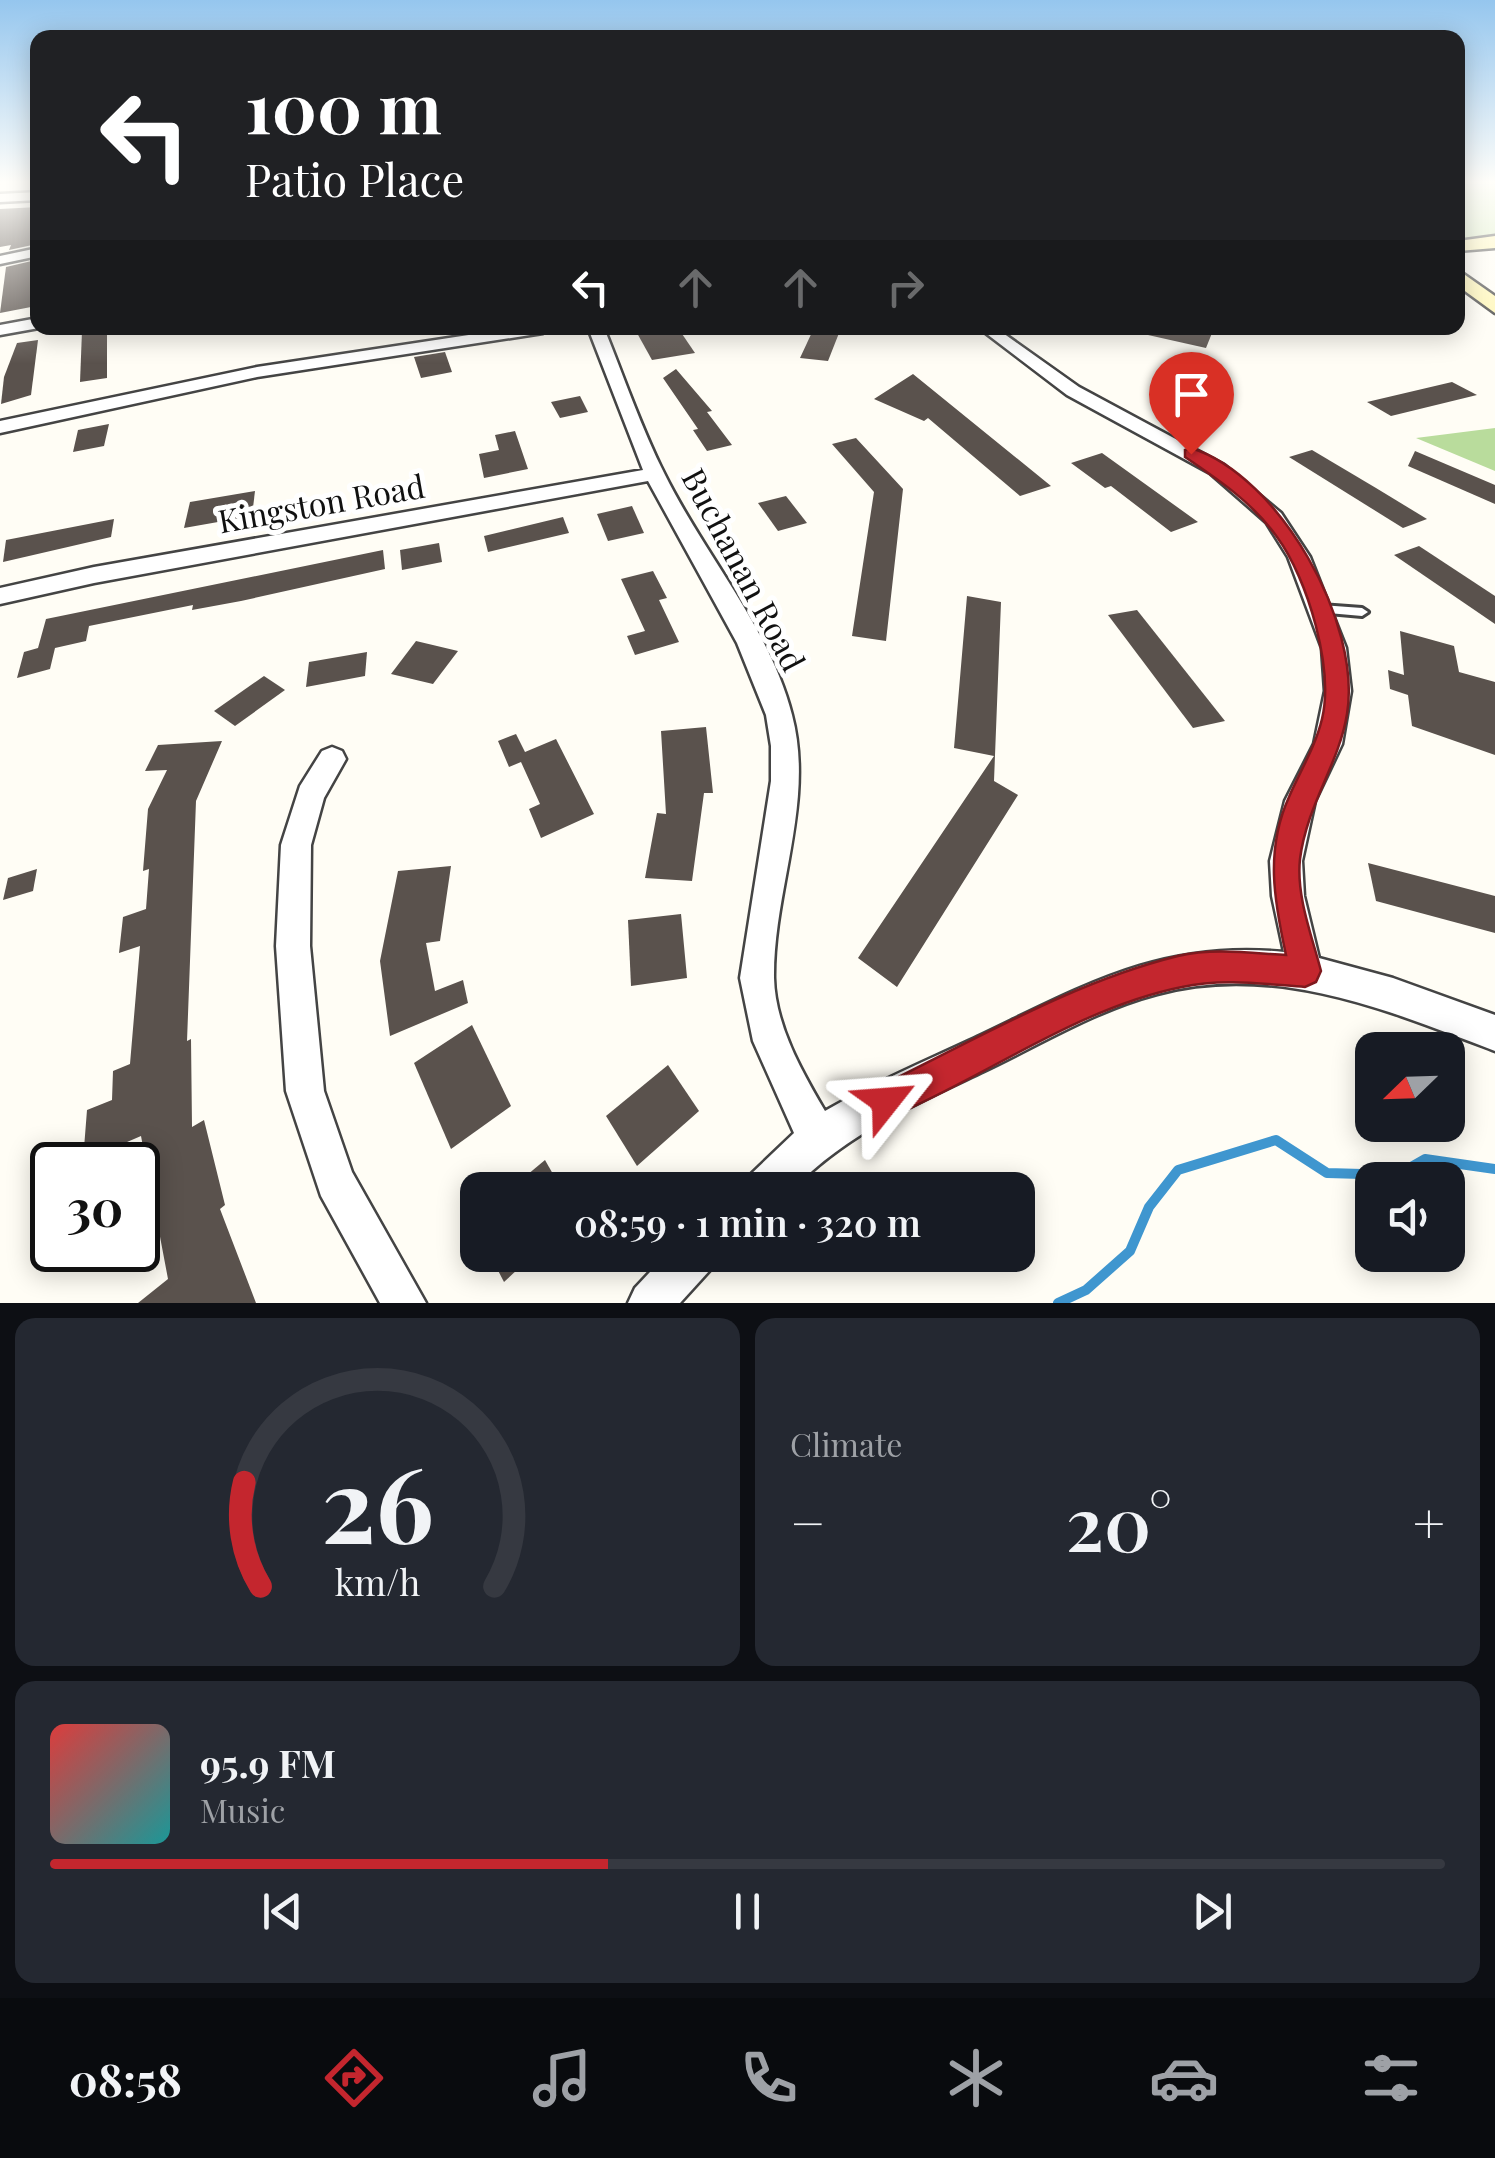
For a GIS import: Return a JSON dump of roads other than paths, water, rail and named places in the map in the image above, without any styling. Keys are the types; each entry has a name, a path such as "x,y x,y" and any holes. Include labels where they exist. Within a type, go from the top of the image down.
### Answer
{"street":[{"path":"1465,245 1495,242"},
{"path":"0,260 30,254"},
{"path":"1465,282 1495,307"},
{"path":"0,330 30,324"},
{"path":"0,426 257,372 465,335"},
{"name":"Buchanan Road","path":"599,335 654,474 772,689 785,746 785,781 757,978 760,1010 787,1083 818,1138"},
{"path":"996,335 1073,390 1238,484 1287,536 1321,609 1337,665 1335,718 1328,744 1300,801 1286,860 1288,896 1305,971"},
{"name":"Kingston Road","path":"0,596 94,575 654,474"},
{"path":"332,759 310,795 296,845 294,946 305,1091 335,1182 404,1303"},
{"path":"782,1172 818,1138 920,1083 1100,998 1179,972 1214,966 1305,971 1390,994 1495,1034"},
{"path":"650,1303 679,1272"}],"lane":[{"path":"1321,609 1362,612"}],"waterway":[{"path":"1058,1303 1086,1290 1130,1251 1149,1207 1178,1170 1276,1140 1327,1173 1397,1175 1425,1159 1495,1169"}]}
